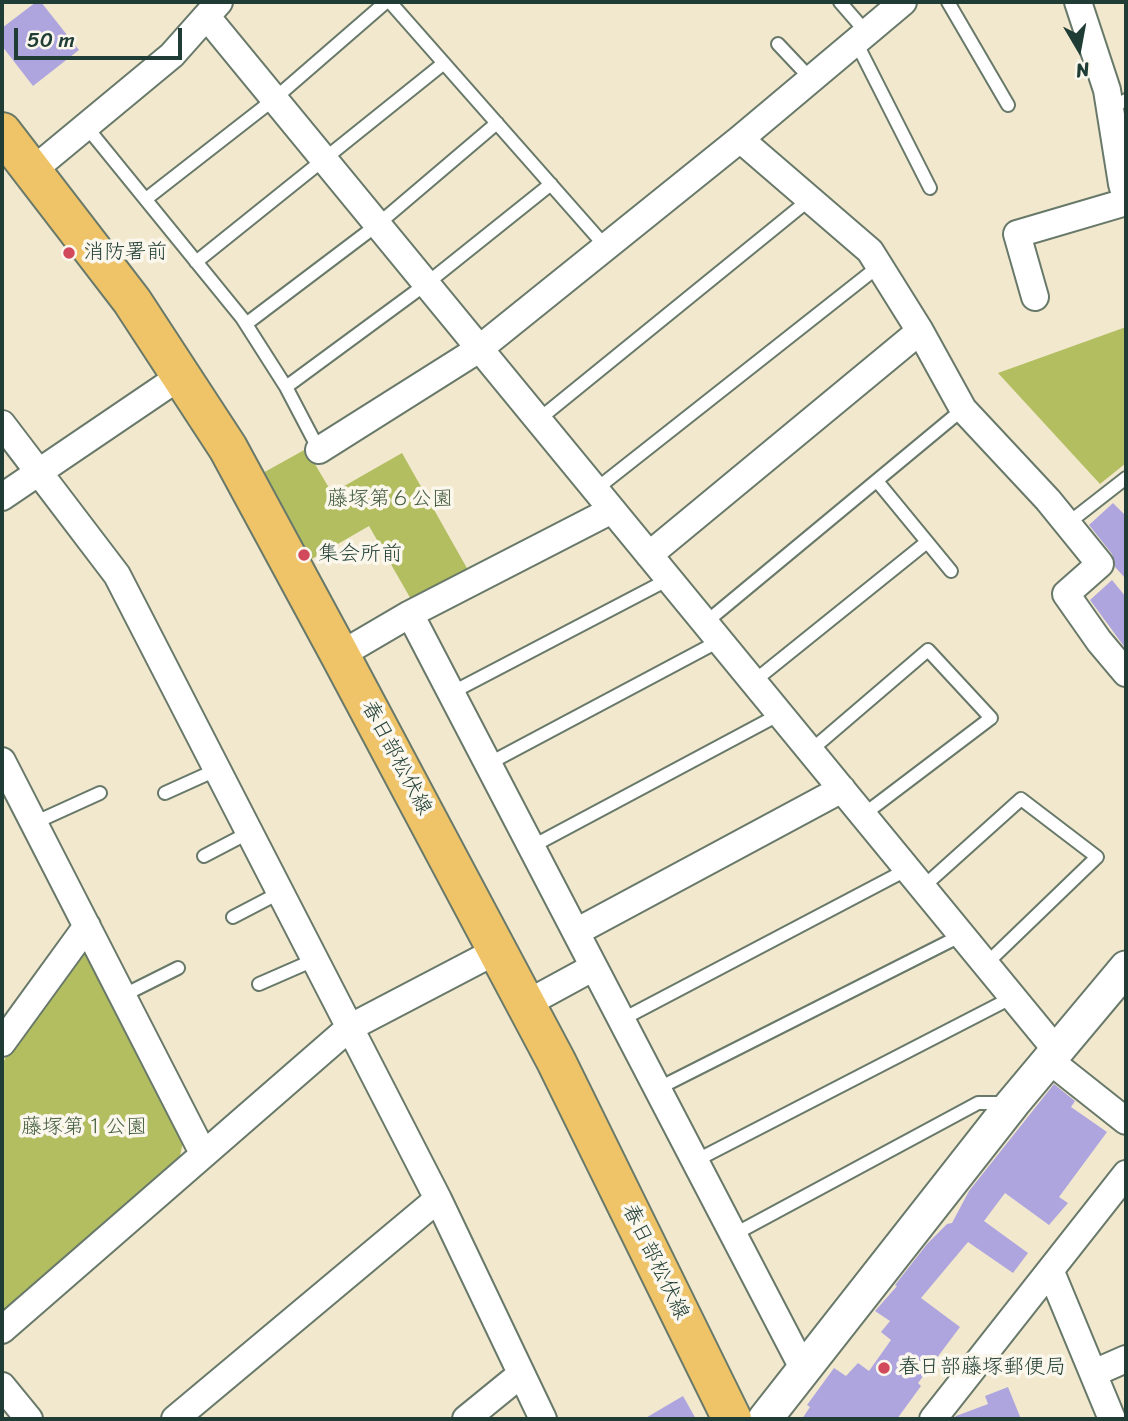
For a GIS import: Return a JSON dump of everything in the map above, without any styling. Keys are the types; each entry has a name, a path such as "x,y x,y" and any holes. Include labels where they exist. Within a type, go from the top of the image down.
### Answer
{"main road":[{"name":"春日部松伏線","path":"2,132 132,301 228,448 498,950 732,1419"}],"street":[{"path":"319,450 479,349 740,139 903,2"},
{"path":"1035,297 1017,234 1126,200 1122,184 1118,104 1107,90 1078,2"},
{"path":"32,171 172,55 213,9 274,100 1013,997 1053,1056 1126,1121"},
{"path":"740,139 870,251 920,331 963,409 1100,564 1066,594 1099,641 1126,673"},
{"path":"649,555 920,331"},
{"path":"2,497 182,375"},
{"path":"2,424 117,575 438,1199 543,1419"},
{"path":"340,655 410,614 612,510"},
{"path":"410,614 804,1370"},
{"path":"2,761 203,1153"},
{"path":"576,932 842,789"},
{"path":"2,1043 87,926"},
{"path":"2,1330 349,1028 498,950"},
{"path":"526,1004 594,967"},
{"path":"766,1419 1013,1103 1126,968"},
{"path":"933,1419 1126,1174"},
{"path":"175,1419 438,1199"},
{"path":"1051,1272 1112,1419"},
{"path":"1094,1373 1126,1359"},
{"path":"466,1419 520,1375"},
{"path":"2,1386 29,1419"}],"lane":[{"path":"146,199 274,100 388,2 606,247"},
{"path":"840,2 861,37 930,188"},
{"path":"948,2 1008,105"},
{"path":"778,44 811,79"},
{"path":"196,262 444,63"},
{"path":"246,324 377,225 497,123"},
{"path":"85,125 246,324 286,387 319,450"},
{"path":"286,387 426,284 551,184"},
{"path":"538,420 810,200"},
{"path":"595,490 880,266"},
{"path":"488,764 712,632 877,481 963,409"},
{"path":"1067,524 1126,478"},
{"path":"877,481 951,571"},
{"path":"753,682 927,542"},
{"path":"451,692 669,579"},
{"path":"810,751 928,650 991,718 863,815"},
{"path":"531,847 780,714"},
{"path":"165,793 216,770"},
{"path":"34,823 100,793"},
{"path":"621,1020 915,878 1021,799 1097,857 986,964"},
{"path":"204,856 248,833"},
{"path":"233,917 279,893"},
{"path":"657,1089 962,935"},
{"path":"259,984 314,960"},
{"path":"122,996 178,968"},
{"path":"695,1161 1013,997"},
{"path":"733,1235 978,1103 1013,1103"}],"green space":[{"path":"1126,327 1126,463 1100,484 998,373"},
{"name":"藤塚第６公園","path":"306,449 332,493 402,453 468,570 412,601 369,526 310,560 261,474"},
{"name":"藤塚第１公園","path":"79,948 91,959 183,1142 180,1156 2,1313 2,1066 9,1049"}],"building":[{"path":"36,2 41,2 79,50 33,86 2,46 2,28"},
{"path":"1113,503 1126,516 1126,579 1115,567 1112,554 1089,525"},
{"path":"1112,580 1126,597 1126,649 1090,600"},
{"path":"1054,1084 1075,1101 1071,1107 1107,1132 1059,1197 1068,1203 1049,1225 1005,1193 984,1221 1028,1253 1013,1273 968,1242 921,1298 960,1327 918,1383 921,1386 897,1419 802,1419 810,1407 807,1405 834,1368 846,1376 858,1363 869,1371 891,1340 881,1332 890,1321 875,1311 927,1244 947,1224 952,1223 969,1191"},
{"path":"1008,1387 1021,1419 953,1419 988,1404 985,1396"},
{"path":"683,1396 696,1419 644,1419 671,1403"}],"place":[{"name":"消防署前","path":"69,253"},
{"name":"集会所前","path":"304,555"},
{"name":"春日部藤塚郵便局","path":"884,1368"}]}
